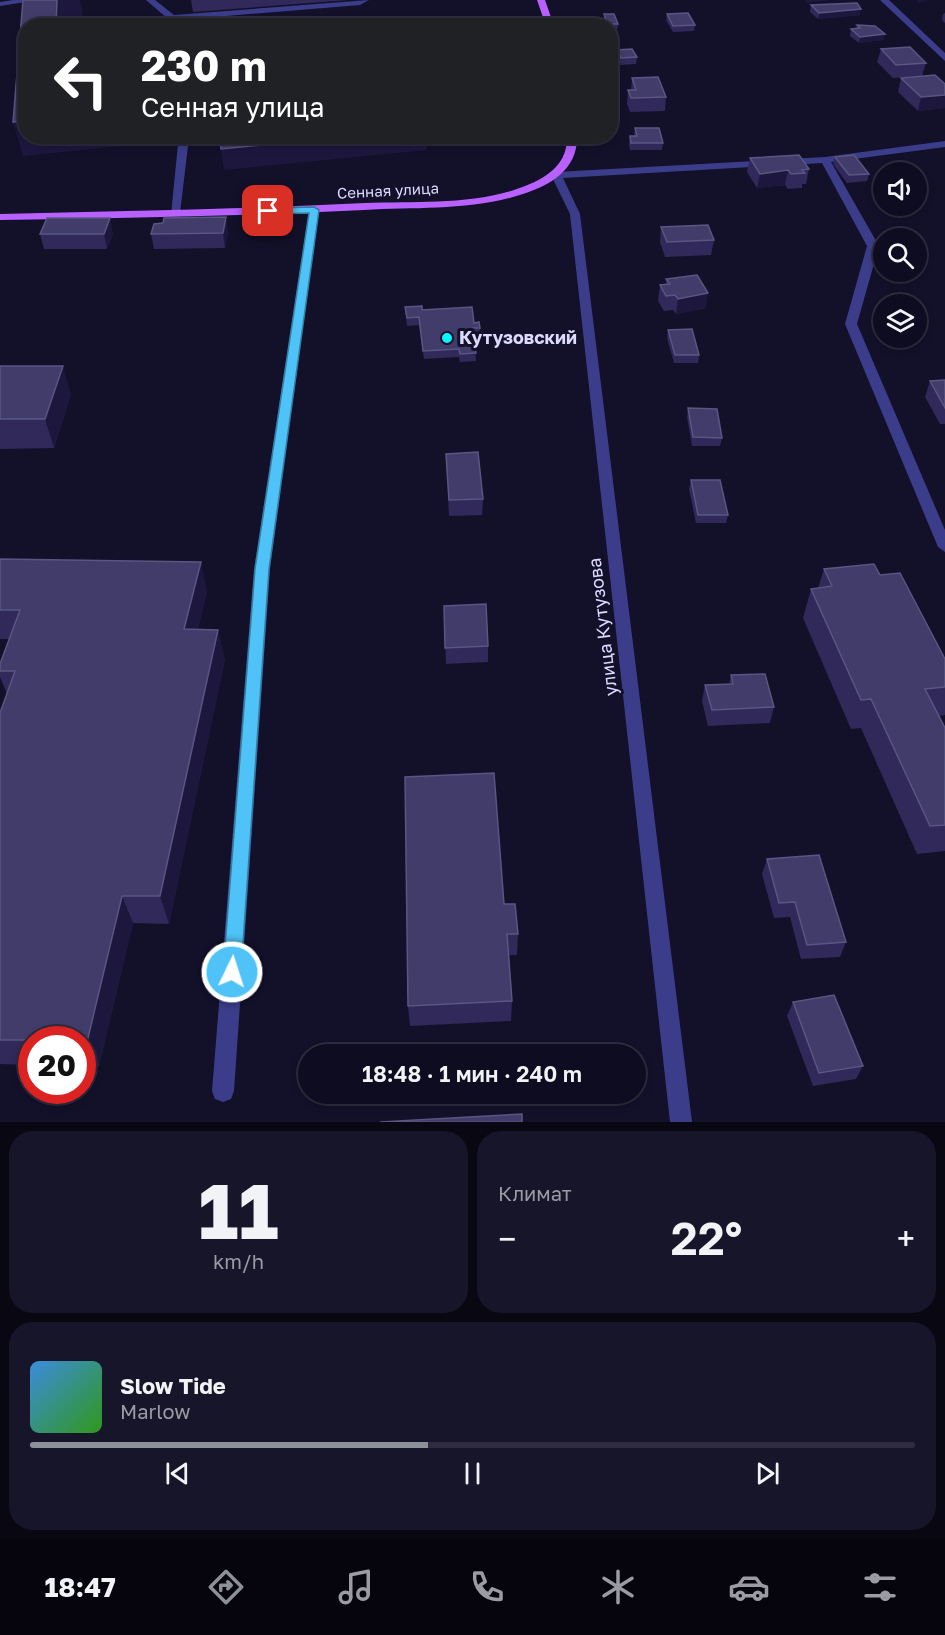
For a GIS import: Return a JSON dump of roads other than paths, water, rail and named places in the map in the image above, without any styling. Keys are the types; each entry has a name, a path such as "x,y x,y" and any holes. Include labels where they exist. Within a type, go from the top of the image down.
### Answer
{"main road":[{"path":"541,0 547,18"},
{"path":"556,175 570,161 571,144"},
{"name":"Сенная улица","path":"0,217 314,210 480,201 517,192 556,175"}],"street":[{"path":"0,4 35,0"},
{"path":"150,0 168,18"},
{"path":"212,18 360,3 365,0"},
{"path":"884,0 894,6 945,58"},
{"path":"176,213 180,144"},
{"path":"556,175 825,160 945,144"},
{"path":"825,160 873,246 851,324 945,547"},
{"name":"улица Кутузова","path":"556,175 575,214 681,1122"},
{"path":"223,1091 262,569 314,210"}],"place":[{"name":"Кутузовский","path":"447,338"}]}
